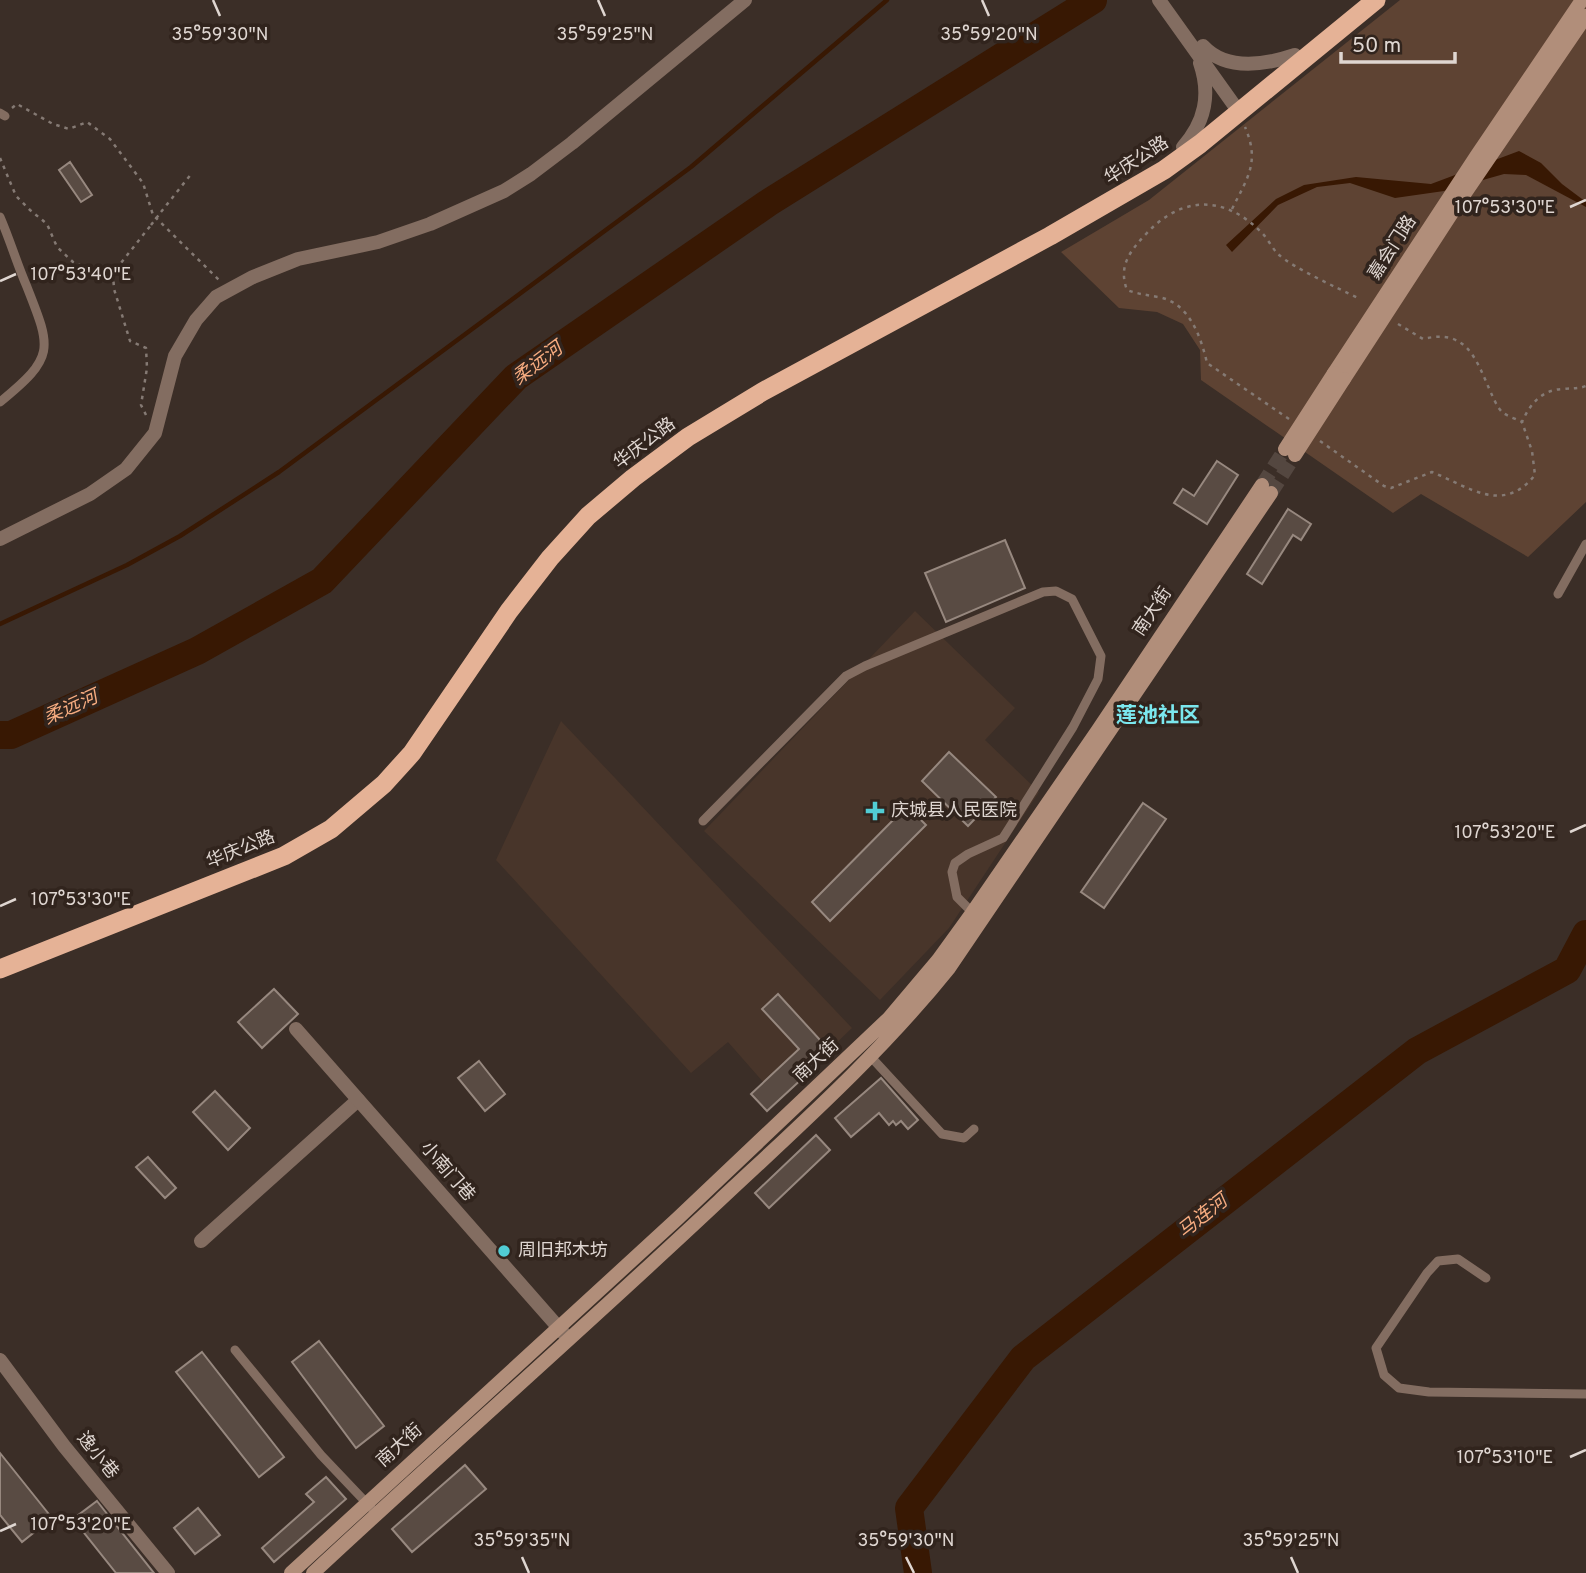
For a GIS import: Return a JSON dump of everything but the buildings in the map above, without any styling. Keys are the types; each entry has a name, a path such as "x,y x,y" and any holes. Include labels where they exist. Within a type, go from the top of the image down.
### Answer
{"highway":[{"name":"华庆公路","path":"0,969 284,856 331,830 375,793 412,753 509,611 550,558 588,516 633,478 688,437 762,392 1119,198 1172,164 1295,55 1363,0"},
{"name":"华庆公路","path":"0,960 281,847 326,822 361,794 406,748 503,606 544,553 582,512 628,471 683,431 757,385 1115,192 1240,106 1376,0"}],"main road":[{"name":"嘉会门路","path":"1290,452 1583,0"},
{"name":"嘉会门路","path":"1484,155 1586,16"},
{"name":"南大街","path":"291,1573 372,1508 569,1340 871,1057 917,1008 949,968 976,916 1266,489"},
{"name":"南大街","path":"313,1573 372,1508 558,1327 862,1046 976,916"}],"street":[{"path":"531,174 567,138 733,0"},
{"path":"0,538 90,494 126,469 155,433 175,356 195,320 216,297 253,277 298,259 378,242 430,224 504,191 531,174 745,0"},
{"path":"1158,0 1199,49 1240,106"},
{"path":"1170,0 1199,49 1203,72 1205,107 1197,128 1182,147"},
{"path":"1199,49 1226,60 1249,65 1295,55"},
{"name":"小南门巷","path":"296,1029 569,1340"},
{"path":"201,1241 358,1100"},
{"name":"逸小巷","path":"0,1360 64,1447 168,1573"}],"lane":[{"path":"0,216 39,316 45,346 37,367 0,402"},
{"path":"1558,594 1586,544"},
{"path":"703,821 846,676 1043,592 1056,591 1072,599 1101,656 1098,679 1073,727 1003,838 955,863 952,872 957,897 976,916"},
{"path":"871,1057 942,1134 964,1138 974,1129"},
{"path":"1486,1278 1458,1259 1438,1261 1376,1348 1384,1375 1399,1388 1429,1392 1586,1394"},
{"path":"236,1350 321,1455 372,1508"}],"path":[{"path":"2,114 17,104 53,124 69,129 86,122 110,139 143,183 153,215 229,290"},
{"path":"1232,209 1251,172 1253,146 1240,106"},
{"path":"0,158 16,196 47,224 57,247 73,262 96,272 113,274"},
{"path":"155,433 141,405 147,368 146,348 131,341 114,289 113,274 192,173"},
{"path":"1297,425 1207,363 1196,330 1175,302 1127,290 1122,277 1125,262 1135,247 1164,217 1178,210 1212,204 1232,209 1262,233 1279,255 1358,298"},
{"path":"1398,324 1423,338 1448,336 1464,344 1476,359 1503,413 1522,422"},
{"path":"1319,440 1384,486 1391,488 1432,472 1489,496 1502,497 1518,491 1535,475 1535,464 1522,422 1535,399 1555,390 1586,386"}],"shaded area":[{"path":"1400,0 1586,0 1586,502 1528,557 1421,494 1393,513 1201,380 1200,350 1183,324 1157,312 1119,308 1061,252 1149,200"},
{"path":"1519,151 1541,163 1562,184 1586,202 1586,207 1526,175 1504,174 1444,191 1395,198 1350,183 1317,187 1278,205 1232,252 1226,245 1276,199 1304,185 1356,177 1431,184"},
{"name":"庆城县人民医院","path":"915,611 1015,708 985,740 1039,792 949,928 880,1000 704,831"},
{"path":"561,721 852,1028 778,1099 728,1042 691,1073 496,860"}],"waterway":[{"path":"0,624 127,565 180,536 279,472 691,167 887,0"},
{"name":"柔远河","path":"0,735 11,735 197,651 322,581 516,377 768,203 1093,0"},
{"name":"马连河","path":"918,1573 909,1508 1023,1358 1417,1051 1567,970 1586,934"}],"tunnel":[{"path":"1262,485 1285,449"},
{"path":"1271,493 1295,455"}],"place":[{"name":"庆城县人民医院","path":"875,811"},
{"name":"周旧邦木坊","path":"504,1251"}],"district":[{"name":"莲池社区","path":"1158,716"}]}
